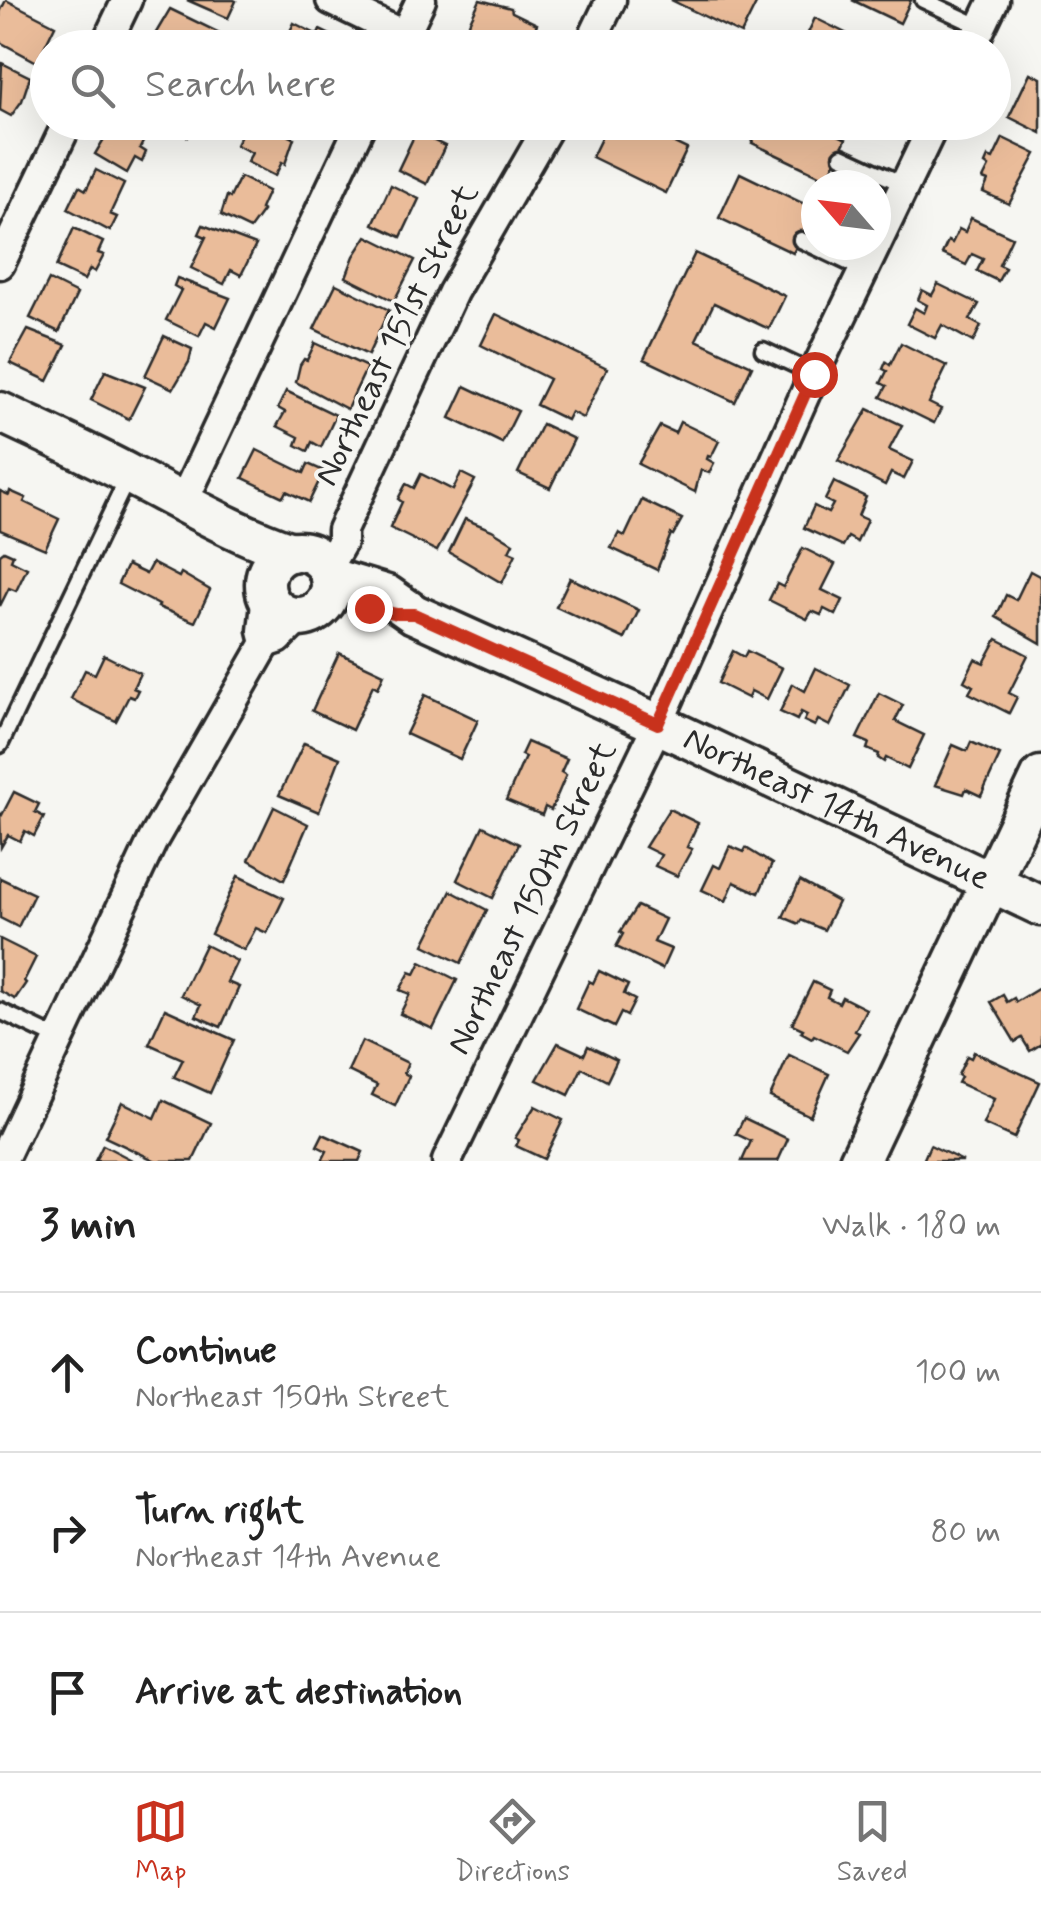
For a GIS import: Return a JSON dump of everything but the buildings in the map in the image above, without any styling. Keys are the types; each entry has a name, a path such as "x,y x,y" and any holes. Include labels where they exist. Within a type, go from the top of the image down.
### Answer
{"street":[{"path":"113,30 128,0"},
{"path":"330,0 382,30"},
{"path":"406,30 421,0"},
{"path":"597,30 611,0"},
{"path":"979,30 994,0"},
{"path":"0,264 59,140"},
{"path":"197,511 354,140"},
{"name":"Northeast 151st Street","path":"312,579 342,542 342,530 453,292 542,140"},
{"name":"Northeast 150th Street","path":"447,1161 658,724 814,374 927,140"},
{"name":"Northeast 14th Avenue","path":"0,412 228,524 350,604 414,614 658,724 1041,906"},
{"name":"Northeast 14th Avenue","path":"197,511 248,564 280,611 312,579"},
{"path":"2,1161 153,840 266,643 278,639 312,579"},
{"path":"266,592 266,643"},
{"path":"858,1161 1041,776"}],"lane":[{"path":"923,0 966,30"},
{"path":"842,156 905,186"},
{"path":"843,260 864,270"},
{"path":"764,350 814,374"},
{"path":"0,746 129,474"},
{"path":"0,1011 61,1040"}],"route":[{"path":"369,608 414,614 658,724 814,374"}]}
